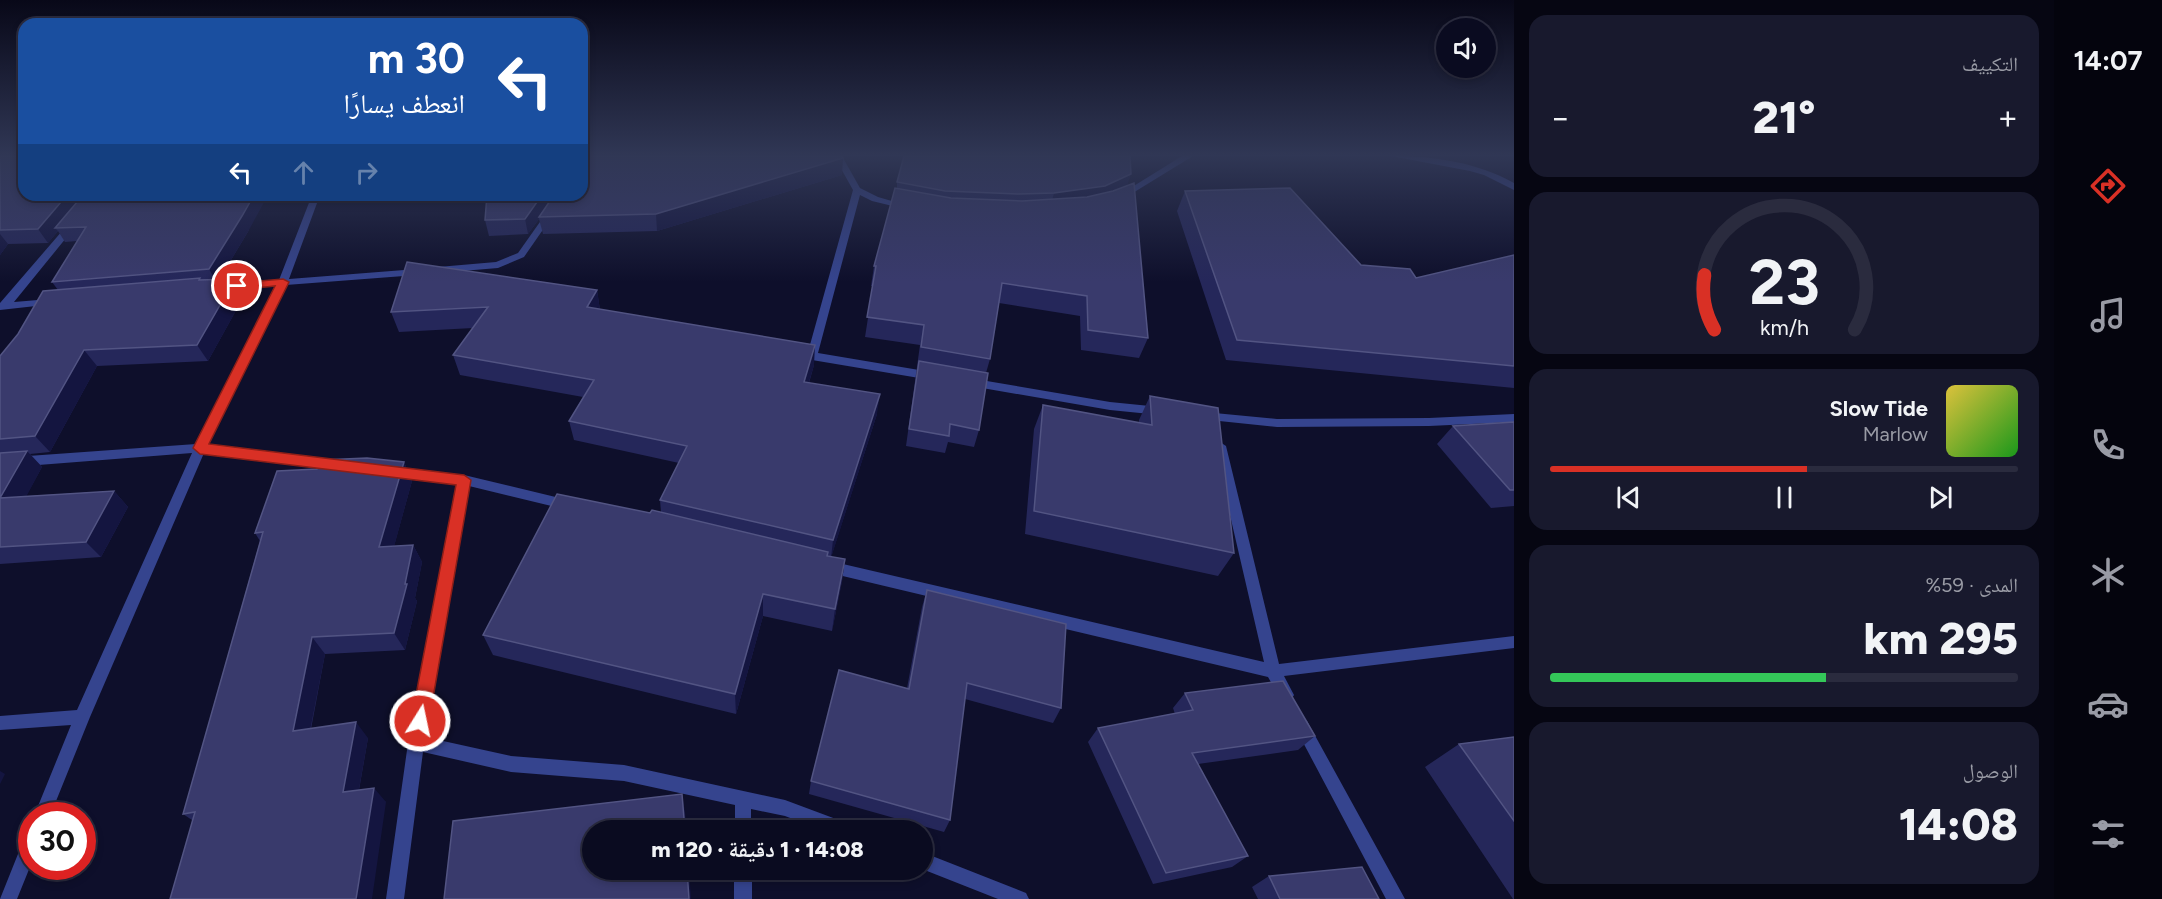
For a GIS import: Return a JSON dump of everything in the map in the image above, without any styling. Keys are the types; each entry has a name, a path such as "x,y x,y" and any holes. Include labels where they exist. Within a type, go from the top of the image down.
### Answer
{"street":[{"path":"812,356 854,198"},
{"path":"873,198 914,207"},
{"path":"1113,201 1118,198"},
{"path":"48,802 82,717 200,448 283,282 314,201"},
{"path":"213,288 498,265 521,255 559,201"},
{"path":"2,308 81,213"},
{"path":"2,308 63,301"},
{"path":"789,352 938,377"},
{"path":"961,381 1110,406 1168,412"},
{"path":"1191,414 1277,423 1429,422 1514,418"},
{"path":"1214,417 1273,671 1396,899"},
{"path":"0,463 200,448 349,466"},
{"path":"384,471 464,480 580,508"},
{"path":"395,899 416,743 464,480"},
{"path":"822,565 1273,671 1514,642"},
{"path":"0,723 82,717"},
{"path":"416,743 510,764 624,773 785,808 817,820"},
{"path":"743,799 743,820"},
{"path":"933,864 1020,899"},
{"path":"8,899 18,874"},
{"path":"743,880 743,899"}],"building":[{"path":"0,198 18,198 18,201 62,201 38,229 0,230"},
{"path":"588,198 710,198 656,214 539,217 550,201 588,201"},
{"path":"892,198 1022,201 1135,198 1148,338 1088,330 1087,296 1002,283 990,359 921,347 924,325 867,317 876,266 874,266"},
{"path":"1187,198 1299,198 1361,265 1410,269 1416,278 1514,255 1514,366 1237,340"},
{"path":"78,201 251,201 209,269 52,282 86,227 55,228"},
{"path":"487,201 538,201 525,219 485,220"},
{"path":"407,262 597,290 587,307 815,345 804,382 880,394 833,540 660,500 687,446 569,421 594,380 453,355 488,307 391,312"},
{"path":"200,278 199,280 235,279 197,345 84,350 35,436 0,439 0,356 18,334 43,291"},
{"path":"919,361 988,373 979,430 950,424 949,436 909,429"},
{"path":"1150,396 1218,408 1234,553 1034,511 1043,405 1152,425"},
{"path":"1514,422 1514,490 1510,490 1453,426"},
{"path":"27,451 0,498 0,453"},
{"path":"367,458 404,462 379,547 413,545 405,584 407,584 394,633 312,637 293,731 356,722 343,792 374,788 356,899 170,899 195,812 183,814 263,532 255,533 277,471 317,469 321,460"},
{"path":"114,491 86,542 0,547 0,498"},
{"path":"557,494 650,513 652,510 828,552 827,556 845,559 835,609 763,594 735,694 483,635"},
{"path":"927,590 1066,624 1061,708 967,683 950,820 811,781 839,670 909,689"},
{"path":"1283,681 1315,736 1192,753 1248,856 1166,873 1098,728 1193,710 1185,693"},
{"path":"1514,737 1514,821 1459,744"},
{"path":"682,794 684,820 582,820 582,880 688,880 689,899 444,899 453,821"},
{"path":"1362,867 1379,899 1280,899 1269,876"}],"route":[{"path":"237,286 283,282 200,448 464,480 420,721"}]}
